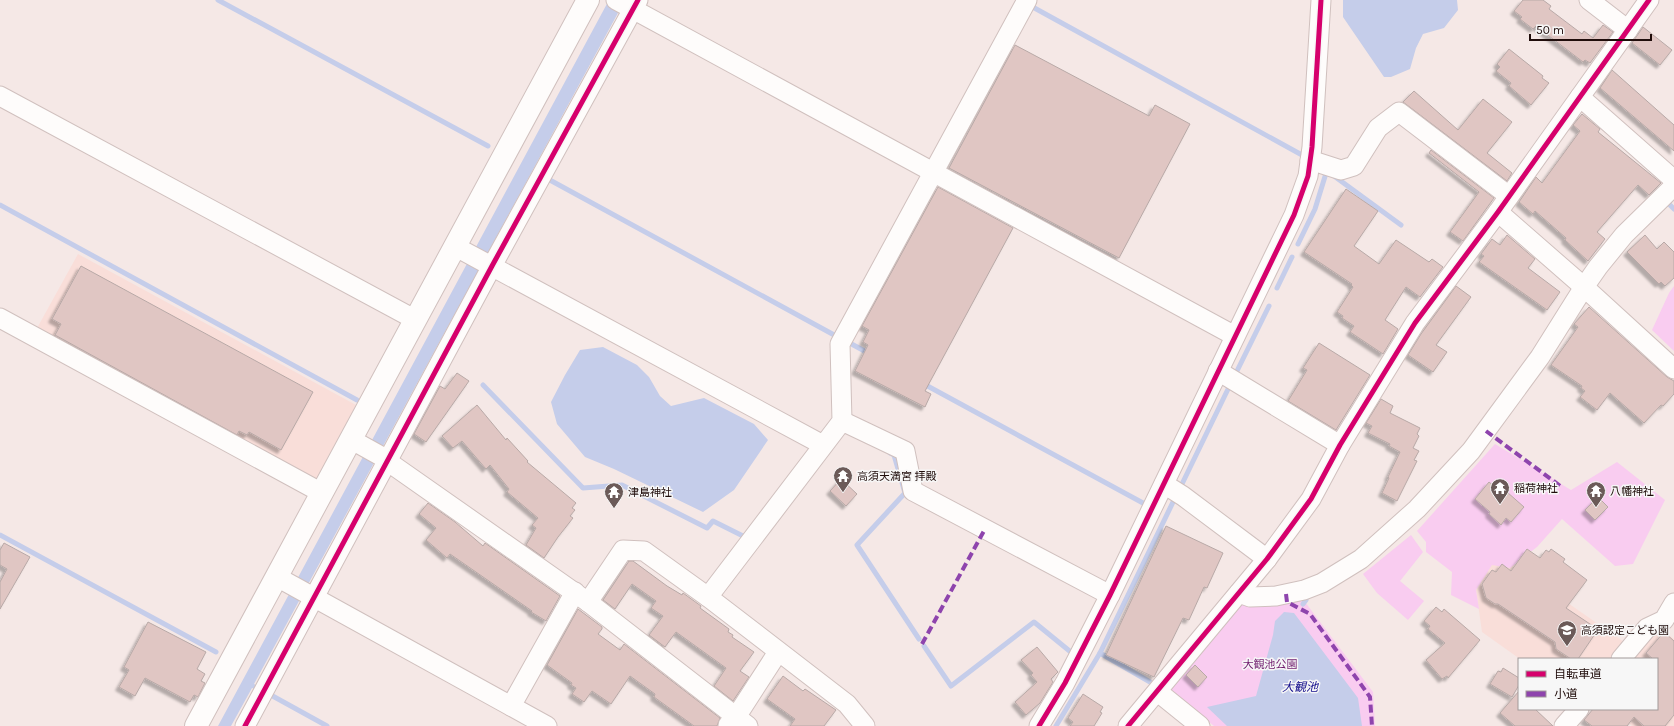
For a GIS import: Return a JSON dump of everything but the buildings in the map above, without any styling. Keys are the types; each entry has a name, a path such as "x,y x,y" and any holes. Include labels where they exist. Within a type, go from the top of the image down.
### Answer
{"street":[{"path":"196,726 281,579 322,493 358,443 416,320 461,249 588,0"},
{"path":"708,597 842,421 840,344 1027,0"},
{"path":"1039,726 1065,683 1110,595 1294,215 1308,176 1321,0"},
{"path":"1589,0 1628,30"},
{"path":"1128,726 1158,692 1267,559 1311,499 1340,445 1415,323 1510,196 1649,0"},
{"path":"245,726 311,595 490,265 628,3 933,173 1235,336"},
{"path":"0,96 416,320"},
{"path":"1580,97 1674,180"},
{"path":"1310,160 1341,170 1354,166 1378,128 1399,112 1510,196"},
{"path":"1239,593 1250,597 1276,596 1304,590 1322,583 1361,559 1418,509 1471,452 1540,357 1584,287 1624,235 1674,186"},
{"path":"1498,212 1584,287 1674,369"},
{"path":"461,249 823,445"},
{"path":"0,318 322,493"},
{"path":"1218,370 1340,445"},
{"path":"842,421 905,451 913,491 1110,595"},
{"path":"358,443 386,459 581,597 737,723 778,652"},
{"path":"1164,484 1183,496 1267,559"},
{"path":"511,706 581,597 623,550 644,551 708,597 847,704 865,726"},
{"path":"281,579 547,726"},
{"path":"1622,658 1647,628 1669,625 1674,603"},
{"path":"1158,692 1200,726"},
{"path":"1564,726 1578,710"}],"shaded area":[{"path":"78,254 356,405 319,477 313,480 36,330"},
{"name":"高須認定こども園","path":"1509,562 1637,651 1660,628 1674,639 1674,726 1632,726 1613,710 1658,710 1658,658 1519,658 1482,632 1476,590 1492,564"}],"green space":[{"path":"1674,286 1674,351 1652,330 1669,293"},
{"path":"1495,444 1571,490 1617,462 1665,500 1633,564 1615,566 1562,519 1537,547 1510,568 1492,565 1476,590 1479,609 1451,595 1452,572 1426,552 1426,542 1417,531"},
{"path":"1411,535 1423,552 1400,581 1424,601 1408,620 1377,593 1363,574"},
{"name":"大観池公園","path":"1302,598 1373,692 1375,726 1214,726 1168,688 1239,603"}],"water":[{"path":"609,0 625,0 254,684 258,686 256,690 252,688 231,726 218,726"},
{"path":"1343,0 1457,0 1458,10 1444,28 1423,34 1416,48 1410,69 1391,77 1384,77 1343,17"},
{"path":"603,347 637,365 649,377 660,396 671,406 704,398 754,424 768,440 734,490 703,512 614,469 585,457 557,424 551,402 580,350"},
{"name":"大観池","path":"1284,612 1294,613 1358,698 1362,726 1227,726 1207,707 1256,696 1273,635 1275,621"}],"waterway":[{"path":"218,0 488,146"},
{"path":"1029,5 1302,155"},
{"path":"1298,244 1315,209 1327,170 1328,171"},
{"path":"1334,176 1401,225"},
{"path":"548,179 836,336"},
{"path":"1665,205 1668,203 1674,209"},
{"path":"0,205 357,400"},
{"path":"1277,288 1292,257"},
{"path":"1236,373 1269,306"},
{"path":"846,341 870,354"},
{"path":"922,383 1143,503"},
{"path":"483,385 583,488 622,485 707,528 713,521 745,537 747,534"},
{"path":"1182,484 1230,385"},
{"path":"890,453 894,455 905,493 857,545 919,639"},
{"path":"1056,726 1100,653 1174,500"},
{"path":"0,535 216,652"},
{"path":"1303,604 1306,600"},
{"path":"924,646 951,686 1034,622 1072,653"},
{"path":"1100,653 1150,682"},
{"path":"269,694 327,726"}],"marked path":[{"path":"1486,431 1563,488"},
{"path":"922,644 985,529"},
{"path":"1286,594 1287,602 1310,614 1370,697 1372,726"}],"cycle path":[{"path":"245,726 492,266 638,0"},
{"path":"1039,726 1065,683 1110,595 1294,215 1308,176 1312,147 1321,0"},
{"path":"1128,726 1267,559 1311,499 1340,445 1415,323 1498,212 1649,0"}],"place":[{"name":"高須天満宮 拝殿","path":"843,493"},
{"name":"稲荷神社","path":"1500,505"},
{"name":"八幡神社","path":"1596,508"},
{"name":"津島神社","path":"614,509"},
{"name":"高須認定こども園","path":"1567,647"}]}
